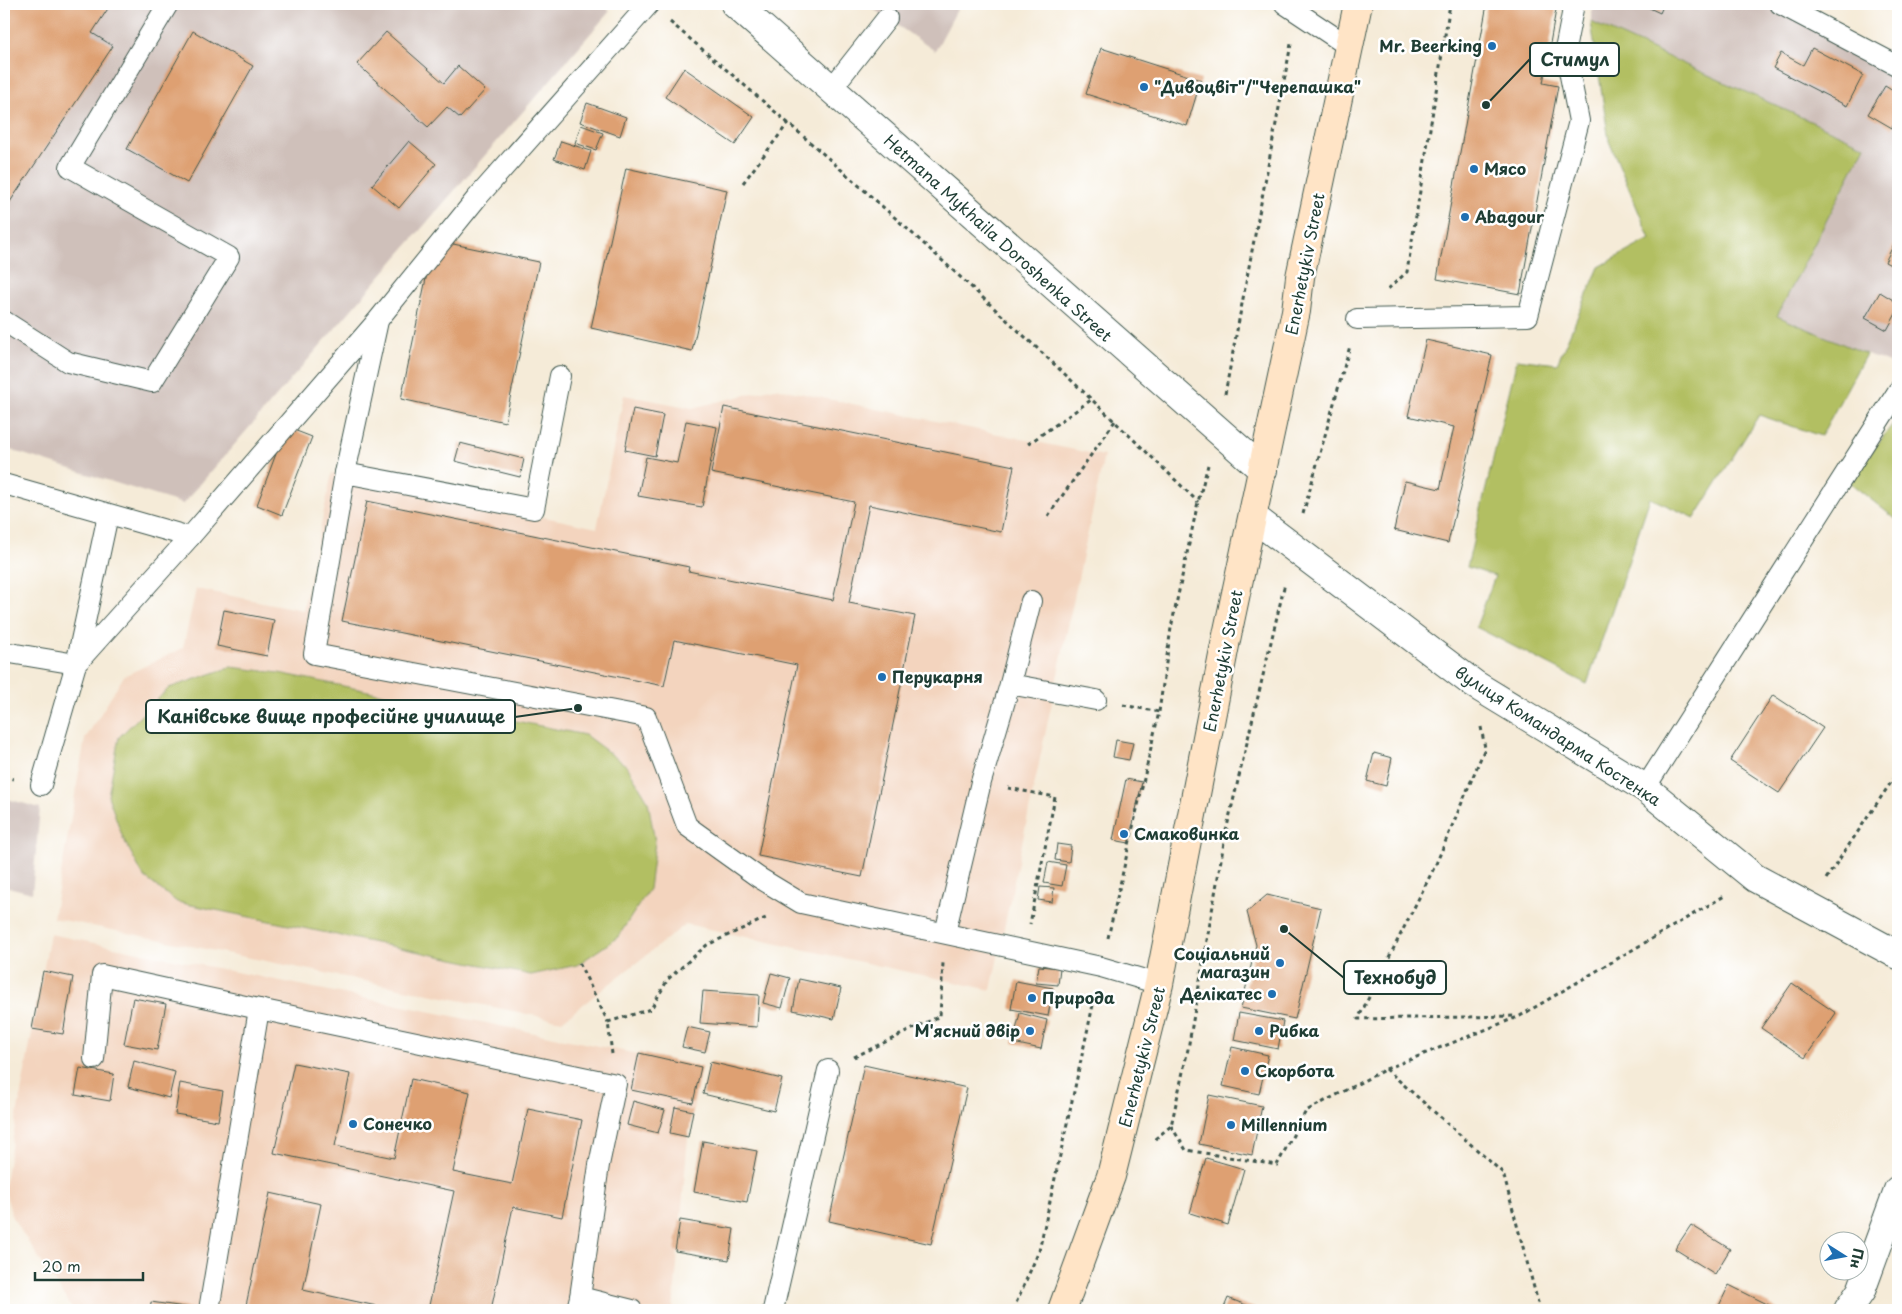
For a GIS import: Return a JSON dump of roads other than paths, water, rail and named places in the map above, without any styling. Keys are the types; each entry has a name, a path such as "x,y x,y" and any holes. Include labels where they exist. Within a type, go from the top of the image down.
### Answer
{"main road":[{"name":"Enerhetykiv Street","path":"1062,1310 1111,1176 1159,984 1226,640 1296,311 1300,277 1358,4"}],"street":[{"name":"Hetmana Mykhaila Doroshenka Street","path":"735,4 1263,470"},
{"name":"вулиця Командарма Костенка","path":"1253,517 1474,684 1645,788 1756,878 1898,955"},
{"path":"1848,1310 1861,1291 1898,1190"}],"lane":[{"path":"4,320 68,362 152,382 229,257 70,167 168,4"},
{"path":"76,664 190,537 378,320 476,199 649,4"},
{"path":"1357,319 1528,316 1579,121 1565,50 1574,4"},
{"path":"1780,4 1898,66"},
{"path":"1291,7 1350,48"},
{"path":"832,88 887,18"},
{"path":"378,320 345,474 314,654 646,717 687,826 758,877 801,902 1102,967 1159,984"},
{"path":"345,474 534,508 560,376"},
{"path":"1645,788 1898,391"},
{"path":"4,484 190,537"},
{"path":"41,785 76,664 108,515"},
{"path":"945,933 981,782 1010,684 1031,601"},
{"path":"4,652 76,664"},
{"path":"1010,684 1096,700"},
{"path":"94,1059 102,975 616,1084 599,1165 579,1304 632,1310"},
{"path":"209,1310 259,1009"},
{"path":"773,1310 828,1070"}],"place":[{"name":"Mr. Beerking","path":"1492,46"},
{"name":"\"Дивоцвіт\"/\"Черепашка\"","path":"1144,87"},
{"name":"Стимул","path":"1486,105"},
{"name":"Мясо","path":"1474,169"},
{"name":"Abagour","path":"1465,217"},
{"name":"Перукарня","path":"882,677"},
{"name":"Канівське вище професійне училище","path":"578,708"},
{"name":"Смаковинка","path":"1124,834"},
{"name":"Технобуд","path":"1284,929"},
{"name":"Соціальний магазин","path":"1280,963"},
{"name":"Делікатес","path":"1272,994"},
{"name":"Природа","path":"1032,998"},
{"name":"М'ясний двір","path":"1030,1031"},
{"name":"Рибка","path":"1259,1031"},
{"name":"Скорбота","path":"1245,1071"},
{"name":"Сонечко","path":"353,1124"},
{"name":"Millennium","path":"1231,1125"}]}
